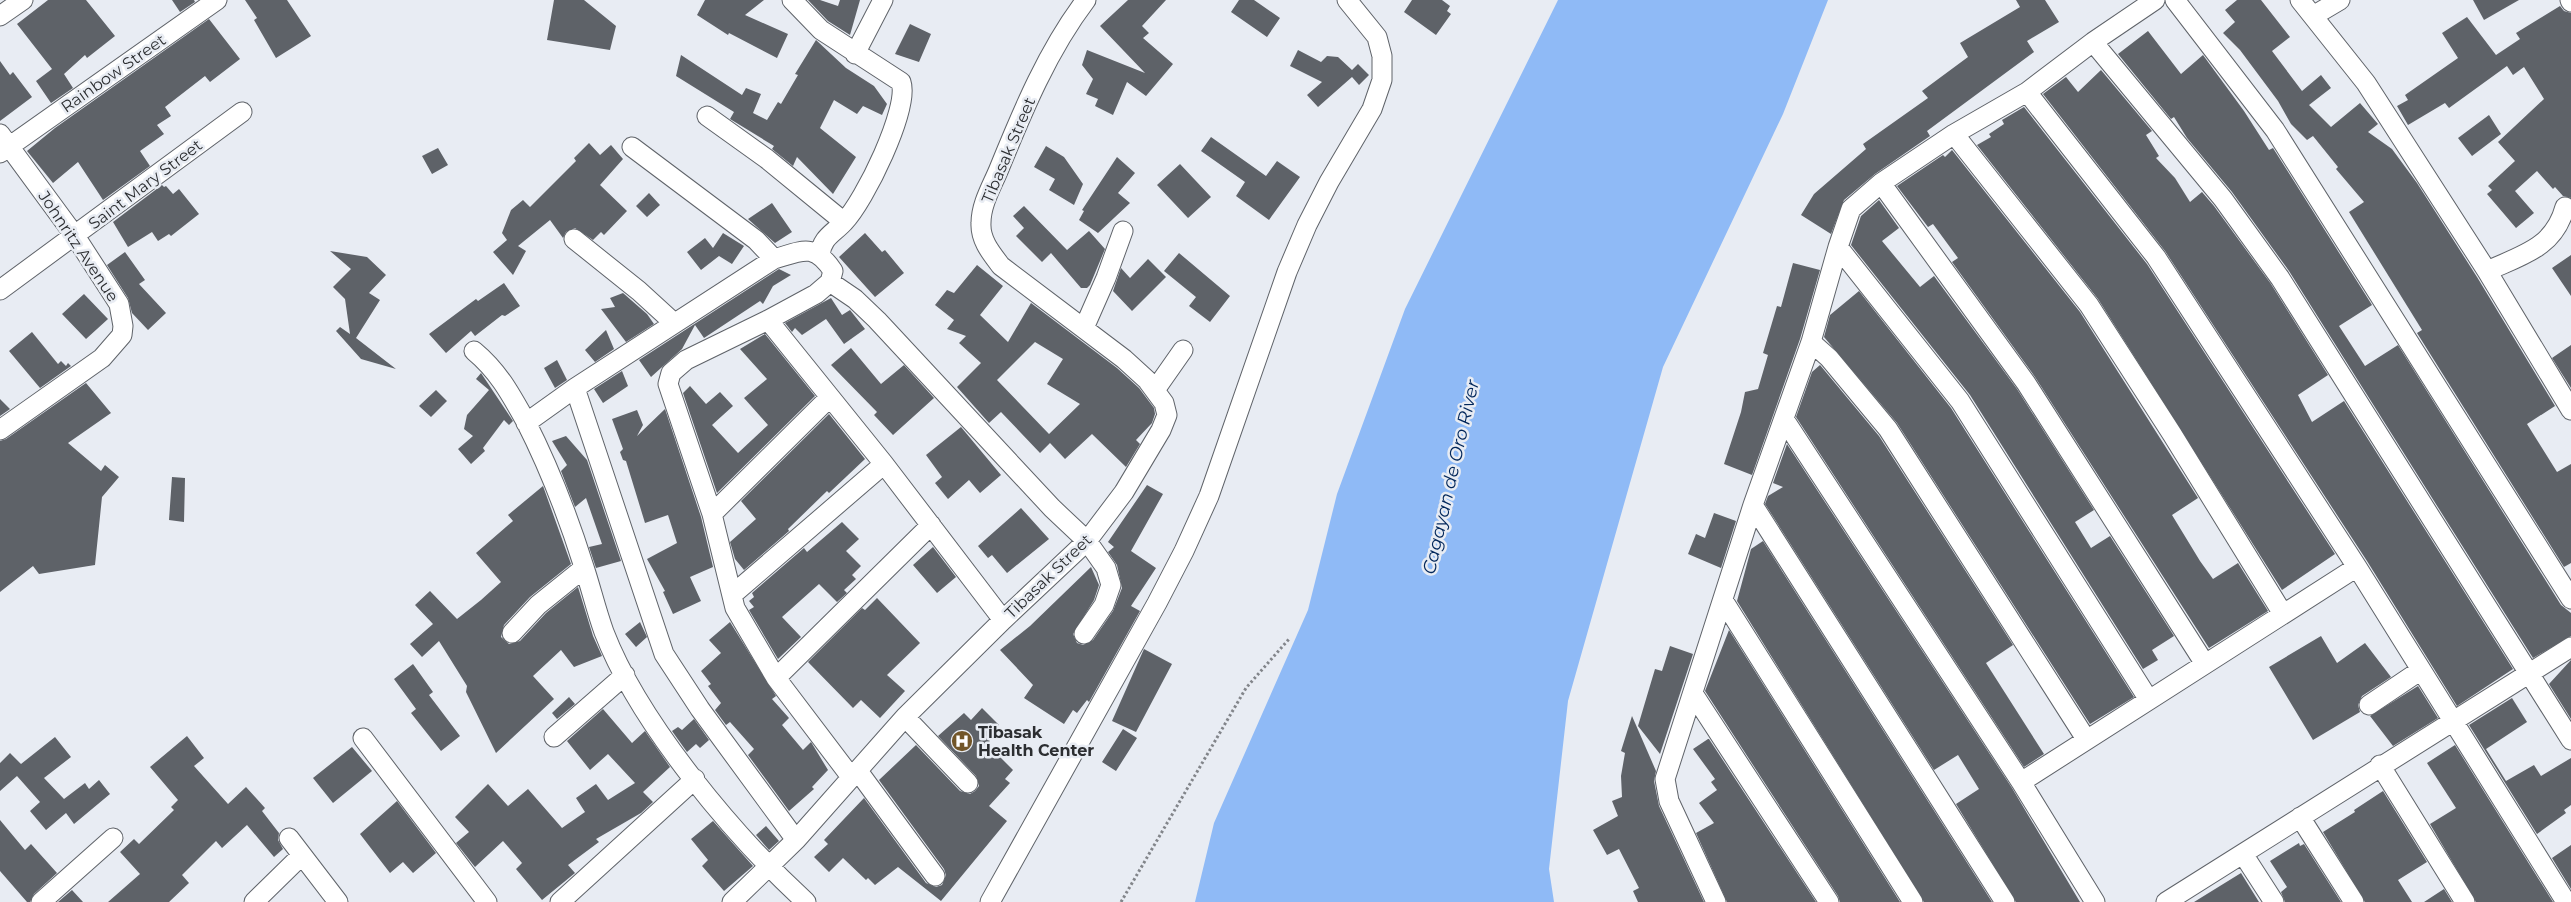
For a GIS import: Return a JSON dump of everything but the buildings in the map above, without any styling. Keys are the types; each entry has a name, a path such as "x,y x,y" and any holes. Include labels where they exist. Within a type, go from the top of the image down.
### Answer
{"street":[{"path":"0,16 23,0"},
{"name":"Rainbow Street","path":"3,144 217,0"},
{"path":"792,0 821,30 855,54 901,82 904,91 896,122 867,190 844,222 824,240 820,255"},
{"path":"855,54 883,0"},
{"name":"Tibasak Street","path":"732,902 796,840 905,717 1003,620 1087,541 1124,492 1161,430 1166,415 1164,403 1155,390 1124,359 1001,266 988,250 982,236 980,223 983,208 1020,118 1064,29 1086,0"},
{"path":"990,902 1157,603 1184,551 1209,496 1271,317 1303,233 1328,182 1372,109 1382,80 1382,56 1377,37 1347,0"},
{"path":"1716,902 1669,800 1666,779 1753,505 1811,342 1838,247 1851,209 1881,183 1954,134 2027,92 2093,42 2154,0"},
{"path":"2175,0 2276,130 2571,599"},
{"path":"2300,0 2366,83 2487,271 2571,410"},
{"path":"2313,16 2340,0"},
{"path":"2093,42 2223,199 2280,278 2571,740"},
{"path":"2027,92 2156,257 2357,567 2566,902"},
{"name":"Saint Mary Street","path":"0,290 242,112"},
{"path":"707,116 767,159 844,222"},
{"path":"1954,134 2088,305 2167,426 2283,614"},
{"name":"Johnritz Avenue","path":"0,430 102,358 122,336 123,317 119,304 75,236 3,144"},
{"path":"632,146 756,240 774,259"},
{"path":"1881,183 2026,383 2205,664"},
{"path":"2487,271 2542,244 2553,235 2565,207"},
{"path":"1084,328 1106,278 1123,231"},
{"path":"574,239 640,291 674,323"},
{"path":"1838,247 1960,401 2149,700"},
{"path":"526,423 575,388 774,259 802,250 820,255 833,271 830,282 816,294 686,360 671,373 668,384 712,514 735,608 776,678 935,876"},
{"path":"830,282 854,299 877,320 1052,508 1087,541 1106,568 1111,585 1104,605 1084,634"},
{"path":"768,320 884,464 1003,620"},
{"path":"1811,342 1829,358 1888,429 2086,739"},
{"path":"474,350 493,366 507,386 526,423 560,497 604,632 650,720 695,779 770,867 806,902"},
{"path":"1155,390 1183,350"},
{"path":"575,388 664,654 700,709 796,840"},
{"path":"712,514 830,397"},
{"path":"1784,418 2021,782 2095,902"},
{"path":"732,595 884,464"},
{"path":"1753,505 2005,902"},
{"path":"776,678 931,525"},
{"path":"2021,782 2357,567"},
{"path":"512,633 538,605 584,568"},
{"path":"1723,600 1913,902"},
{"path":"2178,899 2243,854 2380,765 2571,647"},
{"path":"2369,705 2421,670"},
{"path":"554,737 625,675"},
{"path":"1694,695 1829,902"},
{"path":"905,717 968,783"},
{"path":"363,738 487,902"},
{"path":"2380,765 2465,902"},
{"path":"560,902 695,779"},
{"path":"2300,817 2354,902"},
{"path":"41,902 113,838"},
{"path":"289,838 338,902"},
{"path":"2243,854 2274,902"},
{"path":"254,902 302,856"}],"path":[{"path":"1122,902 1246,688 1288,640"}],"water":[{"name":"Cagayan de Oro River","path":"1558,0 1828,0 1783,114 1663,367 1568,701 1549,869 1554,902 1195,902 1214,823 1308,610 1337,494 1405,309"}],"place":[{"name":"Tibasak Health Center","path":"962,741"}]}
